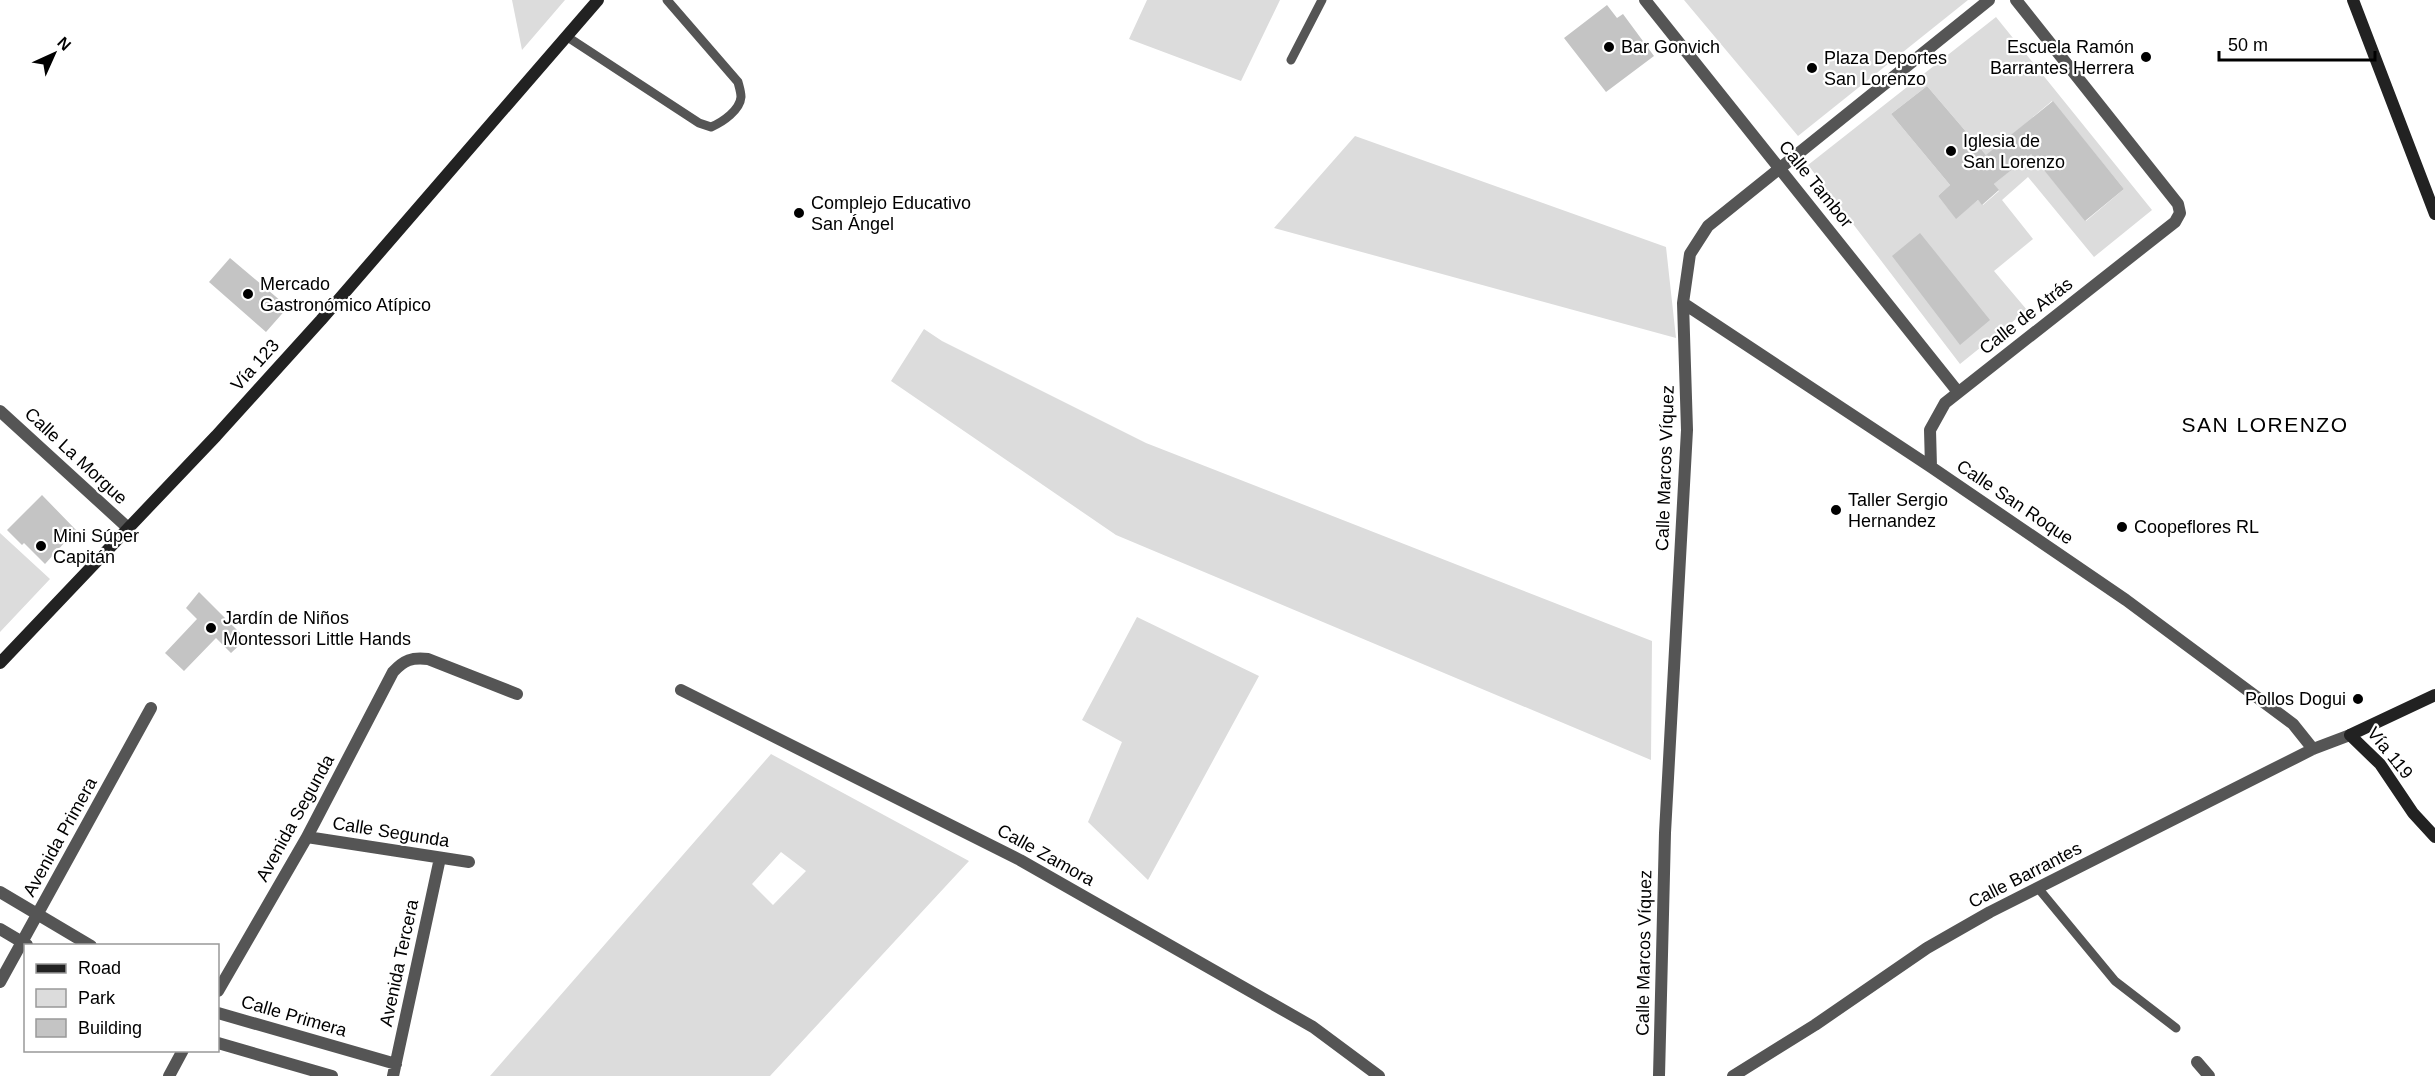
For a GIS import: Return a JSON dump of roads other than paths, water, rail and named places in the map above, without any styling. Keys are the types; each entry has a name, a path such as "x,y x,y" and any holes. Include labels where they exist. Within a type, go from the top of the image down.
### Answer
{"main road":[{"name":"Vía 123","path":"0,663 216,436 329,311 598,0"},
{"path":"2352,0 2430,185 2435,214"},
{"name":"Vía 119","path":"2435,695 2350,735 2380,764 2413,813 2435,837"}],"street":[{"name":"Calle Tambor","path":"1645,0 1958,392"},
{"name":"Calle Marcos Víquez","path":"1659,1076 1665,833 1687,430 1683,303 1690,254 1708,226 1989,0"},
{"name":"Calle de Atrás","path":"1931,467 1930,430 1945,403 2175,222 2180,213 2178,204 2016,0"},
{"name":"Calle San Roque","path":"1683,303 1931,467 2126,600 2293,724 2313,749"},
{"name":"Calle La Morgue","path":"0,411 127,527"},
{"name":"Avenida Segunda","path":"219,989 307,837 393,672 403,661 417,657 429,659 517,694"},
{"name":"Calle Zamora","path":"681,690 1020,860 1313,1028 1379,1076"},
{"name":"Avenida Primera","path":"25,944 150,708"},
{"name":"Calle Barrantes","path":"1733,1076 1815,1025 1927,948 2038,888 2313,749 2350,735"},
{"name":"Calle Segunda","path":"307,837 469,862"},
{"name":"Avenida Tercera","path":"394,1070 440,858"},
{"path":"0,892 89,944"},
{"path":"0,929 25,944"},
{"name":"Avenida Primera","path":"0,982 24,946"},
{"name":"Calle Primera","path":"219,1012 394,1070"},
{"path":"219,1043 332,1076"},
{"path":"169,1076 182,1052"},
{"path":"2197,1062 2209,1076"}],"lane":[{"path":"566,36 699,123 711,127 723,122 734,110 741,98 738,82 667,0"},
{"path":"1291,60 1322,0"},
{"path":"2038,888 2115,981 2176,1028"}],"place":[{"name":"Bar Gonvich","path":"1609,47"},
{"name":"Escuela Ramón Barrantes Herrera","path":"2146,57"},
{"name":"Plaza Deportes San Lorenzo","path":"1812,68"},
{"name":"Iglesia de San Lorenzo","path":"1951,151"},
{"name":"Complejo Educativo San Ángel","path":"799,213"},
{"name":"Mercado Gastronómico Atípico","path":"248,294"},
{"name":"Taller Sergio Hernandez","path":"1836,510"},
{"name":"Coopeflores RL","path":"2122,527"},
{"name":"Mini Súper Capitán","path":"41,546"},
{"name":"Jardín de Niños Montessori Little Hands","path":"211,628"},
{"name":"Pollos Dogui","path":"2358,699"}],"district":[{"name":"SAN LORENZO","path":"2265,424"}]}
